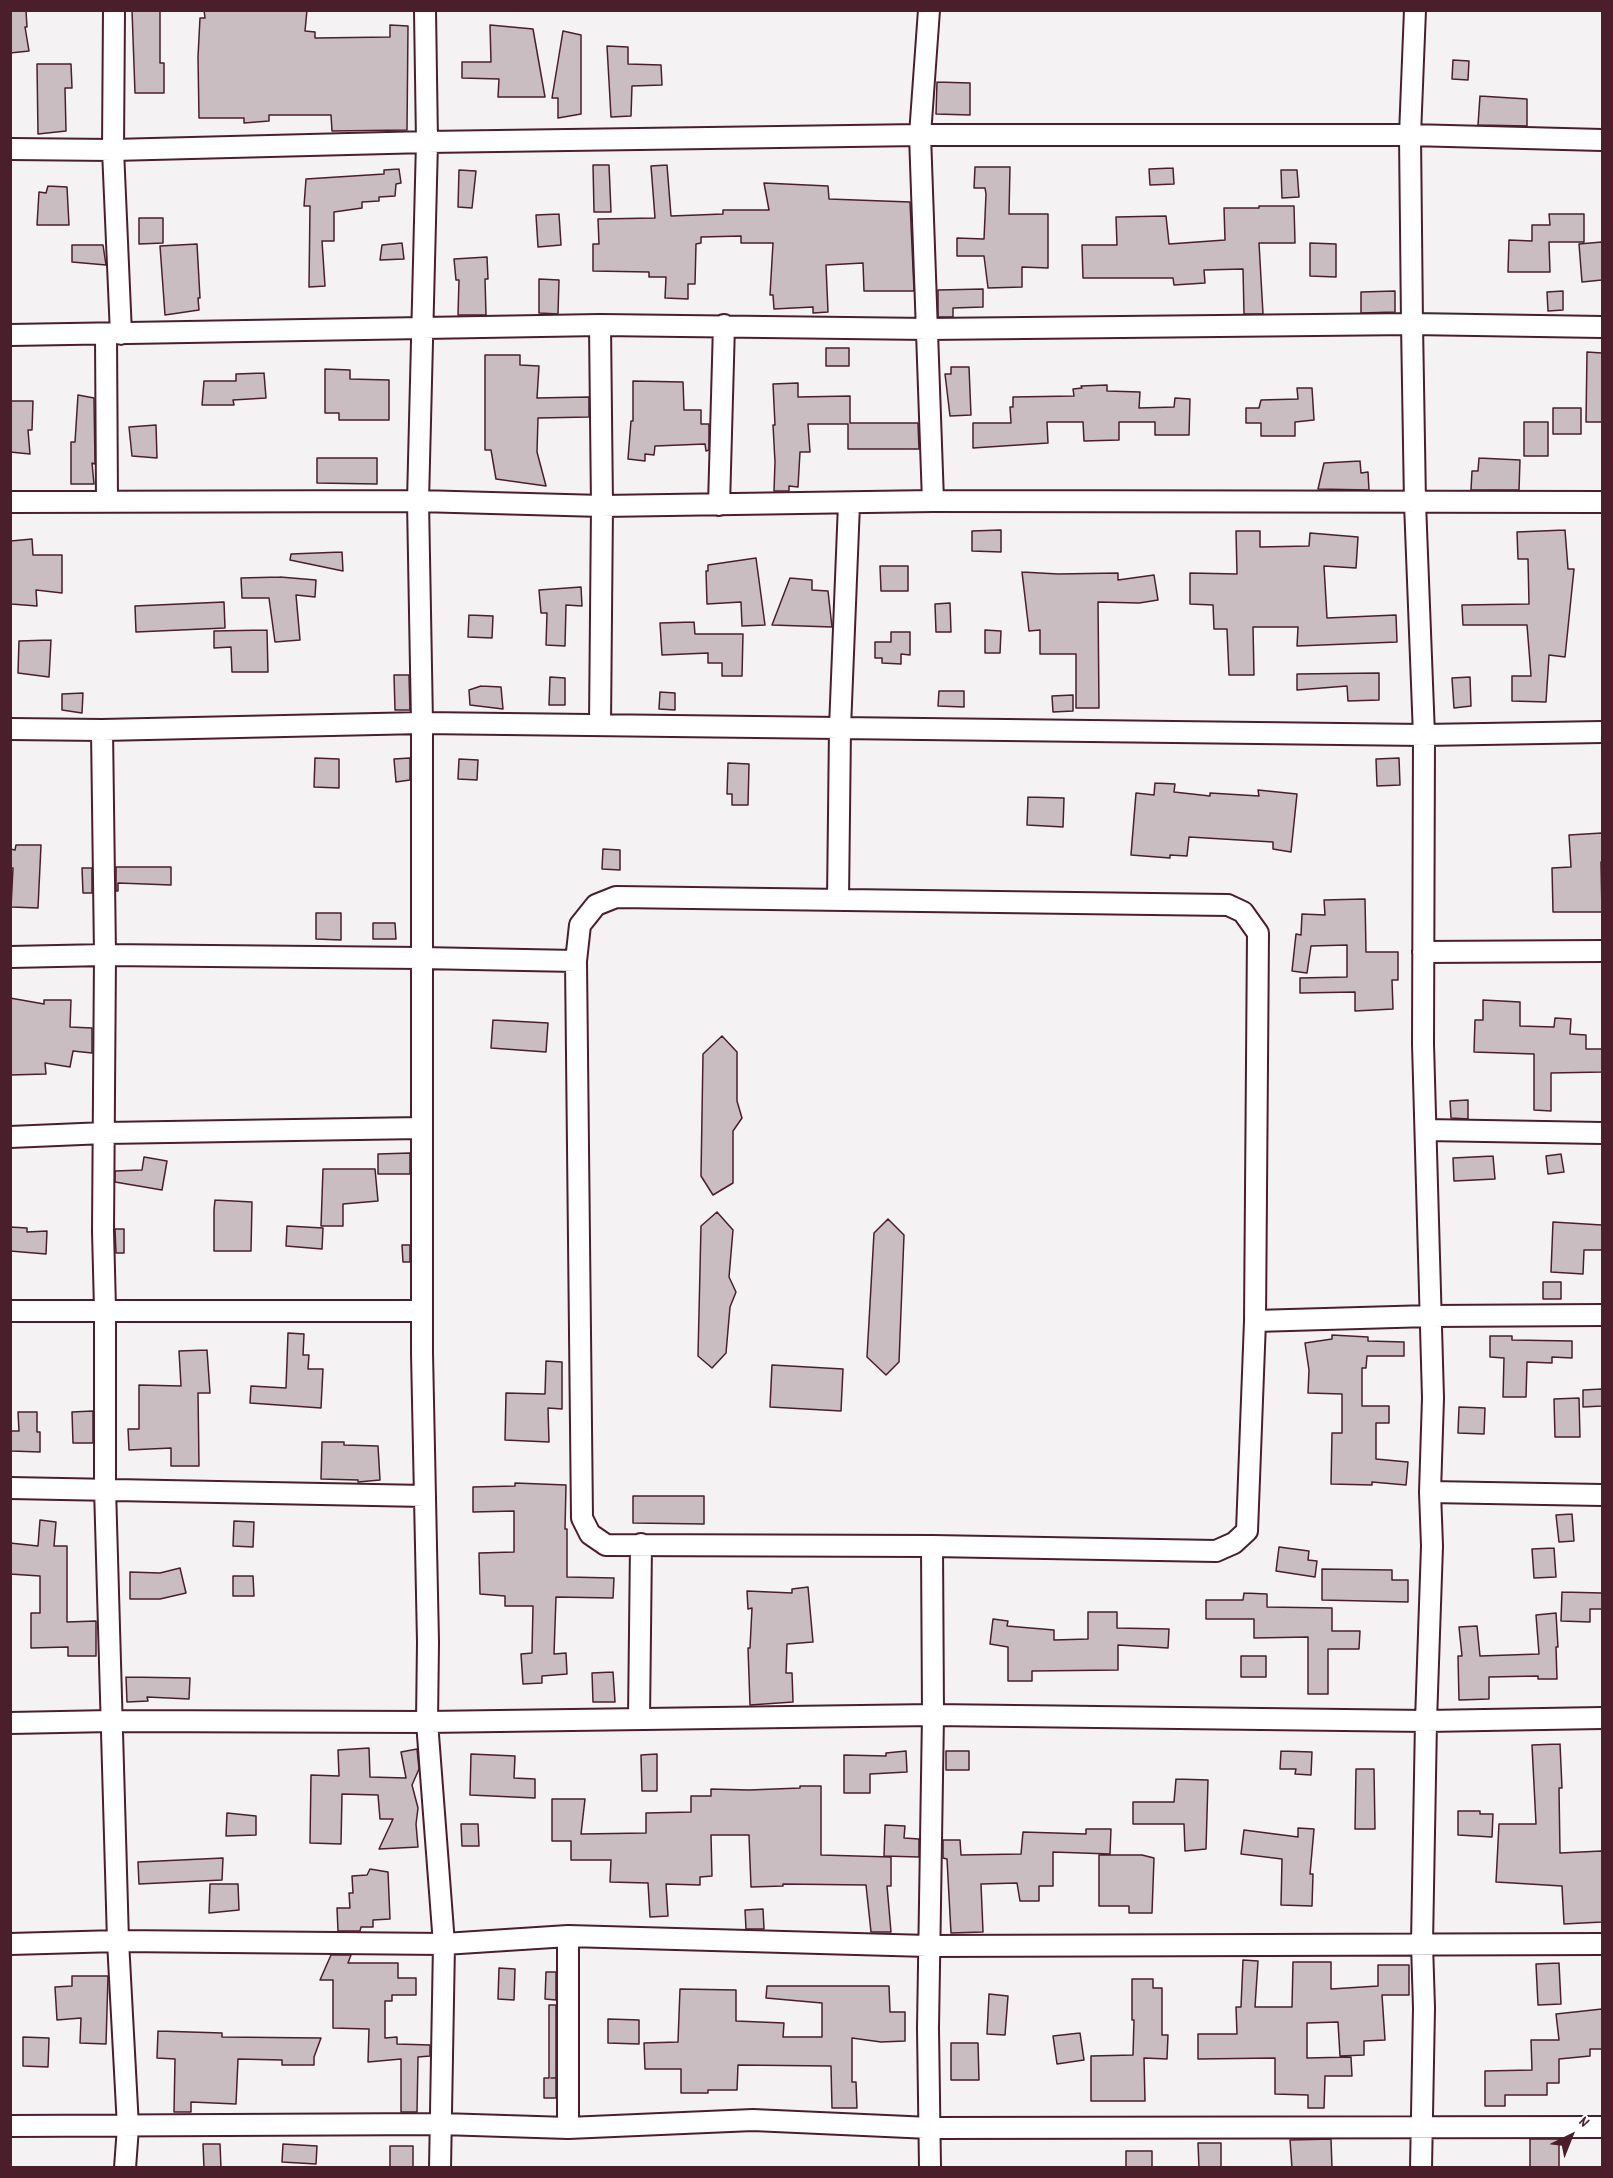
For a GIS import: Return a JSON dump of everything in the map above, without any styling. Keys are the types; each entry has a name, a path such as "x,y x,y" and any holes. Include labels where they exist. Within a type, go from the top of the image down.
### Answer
{"street":[{"path":"107,501 113,334 114,10"},
{"path":"426,10 427,142 418,501 422,723 421,1311 428,1642 427,1722 444,1944 440,2168"},
{"path":"930,10 920,135 933,501"},
{"path":"1415,10 1410,135 1412,324 1415,502 1424,735 1423,952 1433,1398 1430,1492 1432,1546 1422,1944 1424,2008 1421,2168"},
{"path":"10,149 114,150 427,142 920,135 1410,135 1602,140"},
{"path":"10,335 600,325 928,329 1412,324 1602,327"},
{"path":"600,325 602,506 600,724"},
{"path":"720,505 724,326"},
{"path":"10,502 418,501 602,506 933,501 1602,502"},
{"path":"838,900 840,728 849,504"},
{"path":"10,729 102,730 422,723 1424,735 1602,732"},
{"path":"102,730 105,955 103,1231 105,1488 118,1941 128,2127 125,2168"},
{"path":"616,897 1228,905 1243,912 1258,933 1255,1320 1246,1531 1234,1543 1216,1551 932,1546 606,1545 590,1534 582,1518 576,961 580,925 596,905 616,897"},
{"path":"1423,952 1602,951"},
{"path":"10,957 105,955 422,957 576,961"},
{"path":"10,1137 105,1133 421,1128"},
{"path":"1426,1130 1602,1133"},
{"path":"10,1311 105,1309 421,1311"},
{"path":"1255,1320 1602,1315"},
{"path":"10,1488 105,1488 425,1496"},
{"path":"1430,1492 1602,1495"},
{"path":"639,1719 641,1544"},
{"path":"930,2168 928,1946 933,1715 932,1546"},
{"path":"10,1723 427,1722 933,1715 1426,1721 1602,1718"},
{"path":"568,1935 568,2128"},
{"path":"10,1944 118,1941 444,1944 568,1935 928,1946 1602,1944"},
{"path":"10,2126 441,2124 568,2128 753,2120 930,2128 1602,2127"}],"building":[{"path":"10,10 26,11 27,27 25,27 29,51 10,53"},
{"path":"132,10 160,10 160,63 164,63 164,93 135,93"},
{"path":"204,10 307,10 305,31 315,32 315,38 390,37 390,25 408,26 407,130 332,131 331,115 269,115 269,121 244,123 244,118 199,118 198,57 200,18 205,18"},
{"path":"490,25 533,29 545,97 498,97 499,79 462,78 462,62 491,62"},
{"path":"563,31 581,35 581,114 558,118 558,98 552,98"},
{"path":"607,46 628,47 628,64 661,65 662,85 632,86 631,116 611,117"},
{"path":"1453,60 1469,61 1468,80 1452,79"},
{"path":"37,64 71,64 72,88 65,88 66,131 38,134"},
{"path":"937,82 970,83 970,115 936,114"},
{"path":"1480,96 1527,99 1527,126 1478,125"},
{"path":"593,165 609,165 611,212 594,212"},
{"path":"667,165 671,216 723,214 723,210 769,210 764,183 828,186 829,199 910,202 914,291 864,291 863,263 826,265 828,312 813,313 813,307 774,309 773,295 770,295 773,243 741,243 741,236 701,237 701,243 696,244 695,284 688,284 688,299 665,298 666,277 649,277 649,272 593,271 593,244 599,244 598,219 655,218 651,166"},
{"path":"975,167 1010,167 1009,214 1048,214 1048,268 1022,267 1022,287 988,288 984,256 957,256 957,238 984,239 986,194 985,188 974,188"},
{"path":"1173,168 1174,184 1150,185 1149,169"},
{"path":"399,169 401,183 396,184 395,196 379,197 379,201 362,202 362,208 334,212 334,241 322,241 325,286 309,287 310,206 304,206 306,179 384,174 384,170"},
{"path":"459,170 476,171 472,208 458,207"},
{"path":"1281,170 1297,170 1299,197 1282,198"},
{"path":"48,186 67,187 69,225 37,225 39,192 46,193"},
{"path":"1259,206 1294,206 1295,243 1259,243 1263,314 1244,314 1243,269 1204,270 1205,283 1174,285 1173,278 1083,278 1082,245 1117,245 1116,217 1166,216 1169,244 1225,240 1224,208 1259,208"},
{"path":"559,214 561,245 538,247 536,215"},
{"path":"1549,214 1584,214 1584,242 1549,242 1550,272 1508,272 1509,240 1532,241 1532,225 1550,225"},
{"path":"139,218 163,218 163,243 139,244"},
{"path":"1602,242 1602,280 1582,282 1579,244"},
{"path":"402,243 404,259 380,260 382,245"},
{"path":"1310,243 1336,244 1336,277 1310,276"},
{"path":"197,244 199,310 165,315 160,246"},
{"path":"72,245 103,245 106,265 72,262"},
{"path":"487,257 486,315 458,315 459,280 456,280 454,259"},
{"path":"539,279 559,280 558,314 539,313"},
{"path":"983,289 983,307 953,308 953,317 938,317 938,290"},
{"path":"1395,291 1395,312 1361,313 1361,292"},
{"path":"1563,291 1563,310 1548,311 1547,292"},
{"path":"826,348 849,348 849,366 826,366"},
{"path":"1587,352 1602,353 1602,422 1586,422"},
{"path":"485,355 520,355 520,365 539,366 537,398 589,397 589,417 538,418 537,452 546,486 496,479 491,450 485,450"},
{"path":"951,367 969,367 971,415 950,416 945,374 951,374"},
{"path":"325,369 350,370 350,379 389,380 389,420 339,420 339,413 325,413"},
{"path":"264,373 266,398 233,400 234,405 202,405 204,381 236,381 236,374"},
{"path":"633,381 683,382 684,410 701,410 701,424 709,424 709,450 706,451 705,444 655,446 654,455 645,454 645,461 628,459 631,421 633,421"},
{"path":"798,383 798,397 850,396 850,423 918,423 919,449 848,449 848,424 808,424 810,452 800,452 798,487 789,486 789,491 774,491 773,384"},
{"path":"1107,385 1107,391 1140,392 1139,408 1174,407 1175,398 1190,399 1189,435 1155,435 1155,422 1119,422 1119,440 1084,441 1083,422 1047,422 1048,443 973,448 973,423 1011,423 1010,407 1013,407 1013,397 1074,396 1073,389 1082,388 1081,386"},
{"path":"1297,388 1312,388 1314,420 1295,422 1295,436 1261,436 1261,423 1246,423 1246,408 1259,408 1261,400 1298,399"},
{"path":"78,395 94,398 95,464 92,463 94,484 71,484 71,442 75,442"},
{"path":"10,401 33,401 32,430 28,430 30,454 10,452"},
{"path":"1553,408 1581,408 1581,434 1553,434"},
{"path":"1524,422 1548,422 1548,456 1524,456"},
{"path":"156,425 157,458 132,456 129,427"},
{"path":"317,458 377,458 377,484 317,483"},
{"path":"1479,458 1520,460 1519,490 1471,490 1472,471 1478,471"},
{"path":"1360,461 1361,473 1368,472 1369,490 1318,489 1324,463"},
{"path":"1001,530 1001,552 972,551 972,531"},
{"path":"1565,530 1568,569 1574,569 1565,657 1549,655 1546,702 1512,701 1512,676 1531,676 1527,625 1463,625 1462,605 1529,604 1528,559 1518,559 1517,532"},
{"path":"1236,531 1260,531 1260,547 1309,546 1310,533 1358,537 1356,568 1324,566 1327,618 1396,615 1397,642 1297,646 1298,627 1253,627 1254,675 1229,675 1227,629 1214,629 1213,605 1190,604 1190,573 1237,574"},
{"path":"32,539 33,555 62,555 62,593 36,590 37,606 11,604 11,541"},
{"path":"342,552 343,571 290,560 291,554"},
{"path":"756,558 765,625 742,626 741,602 707,604 706,571 708,571 708,565"},
{"path":"880,566 908,566 908,591 881,591"},
{"path":"1022,572 1118,573 1118,580 1154,575 1158,600 1139,603 1098,602 1099,708 1076,708 1076,654 1040,654 1040,630 1029,631"},
{"path":"280,577 316,580 315,597 296,595 300,640 275,642 269,598 242,598 241,578"},
{"path":"790,578 812,580 812,590 828,591 832,627 772,625"},
{"path":"581,587 582,606 566,605 565,646 546,645 547,613 541,613 539,590"},
{"path":"224,602 225,628 136,632 135,606"},
{"path":"950,603 951,632 936,632 935,604"},
{"path":"469,615 493,616 492,638 468,637"},
{"path":"694,622 695,634 743,634 742,676 722,676 722,663 708,663 708,653 662,655 660,623"},
{"path":"267,630 268,672 232,672 231,647 214,648 214,631"},
{"path":"985,630 1001,631 1000,653 985,653"},
{"path":"891,632 910,632 910,655 901,654 901,664 882,663 882,658 875,658 875,642 891,642"},
{"path":"51,640 49,677 18,673 19,641"},
{"path":"1379,673 1379,700 1348,701 1347,686 1297,690 1297,674"},
{"path":"394,675 409,675 410,710 395,710"},
{"path":"550,677 565,678 565,705 549,705"},
{"path":"1470,677 1471,706 1454,708 1452,678"},
{"path":"481,686 501,687 503,709 470,705 469,690"},
{"path":"939,691 964,691 964,707 938,706"},
{"path":"660,692 675,693 675,710 659,709"},
{"path":"83,693 82,713 62,710 62,694"},
{"path":"1073,695 1073,711 1053,712 1052,696"},
{"path":"315,758 339,759 339,788 314,787"},
{"path":"410,758 410,780 396,782 394,759"},
{"path":"1399,758 1400,785 1377,786 1376,759"},
{"path":"459,759 478,760 477,780 458,779"},
{"path":"728,763 749,764 748,805 732,805 732,794 727,794"},
{"path":"1155,783 1175,784 1174,792 1210,796 1210,793 1259,796 1258,790 1297,794 1291,852 1273,849 1273,842 1189,837 1187,856 1170,855 1170,858 1131,855 1136,793 1154,795"},
{"path":"1028,797 1064,798 1063,827 1027,825"},
{"path":"1602,833 1602,912 1553,912 1552,868 1571,867 1569,835"},
{"path":"16,845 41,845 38,908 11,907 13,868 10,868 10,849 15,850"},
{"path":"603,849 620,850 620,870 602,869"},
{"path":"116,867 171,867 171,885 118,883 118,891 116,891"},
{"path":"82,868 92,868 92,893 83,893"},
{"path":"1365,899 1366,952 1398,952 1398,980 1392,980 1393,1009 1355,1011 1355,992 1300,993 1300,978 1347,977 1347,945 1311,946 1307,973 1292,971 1296,934 1301,935 1302,914 1325,915 1324,900"},
{"path":"316,913 341,913 341,940 316,939"},
{"path":"373,923 395,923 396,939 373,939"},
{"path":"10,998 44,1004 44,1000 71,1000 70,1027 92,1028 92,1053 73,1051 70,1067 45,1063 46,1074 10,1075"},
{"path":"1483,1000 1520,1002 1520,1026 1554,1027 1555,1018 1571,1019 1570,1034 1586,1035 1586,1049 1602,1049 1602,1072 1551,1073 1551,1111 1534,1110 1534,1054 1474,1052 1475,1020 1483,1020"},
{"path":"493,1020 548,1023 546,1052 491,1048"},
{"path":"722,1036 737,1052 737,1101 742,1118 733,1131 733,1183 713,1195 701,1176 703,1054"},
{"path":"1468,1100 1468,1119 1451,1118 1450,1101"},
{"path":"410,1153 410,1174 378,1174 378,1154"},
{"path":"1561,1154 1564,1172 1548,1174 1546,1156"},
{"path":"1493,1156 1495,1179 1454,1181 1453,1158"},
{"path":"144,1157 167,1161 162,1190 115,1182 115,1171 142,1170"},
{"path":"323,1169 375,1169 378,1201 343,1204 343,1226 321,1226"},
{"path":"215,1200 252,1202 251,1251 214,1251"},
{"path":"717,1212 733,1230 729,1277 736,1292 730,1307 726,1353 712,1368 698,1356 701,1226"},
{"path":"888,1219 904,1235 899,1362 886,1375 867,1357 874,1233"},
{"path":"1553,1222 1602,1225 1602,1250 1584,1250 1583,1274 1551,1272"},
{"path":"287,1226 323,1228 322,1249 286,1246"},
{"path":"10,1227 27,1228 27,1232 47,1231 46,1254 10,1251"},
{"path":"115,1229 124,1229 124,1253 116,1253"},
{"path":"402,1245 410,1245 410,1262 403,1262"},
{"path":"1543,1282 1561,1282 1561,1299 1543,1299"},
{"path":"288,1333 304,1334 303,1355 309,1355 308,1369 323,1369 321,1408 250,1403 251,1386 286,1388"},
{"path":"1332,1335 1368,1337 1368,1341 1404,1342 1404,1356 1367,1356 1366,1368 1362,1368 1362,1406 1389,1406 1389,1423 1376,1423 1376,1459 1408,1462 1406,1485 1372,1482 1372,1485 1331,1484 1332,1433 1342,1433 1342,1394 1308,1393 1309,1370 1305,1343 1332,1339"},
{"path":"1490,1336 1512,1336 1512,1340 1572,1341 1572,1358 1552,1357 1552,1363 1527,1362 1526,1397 1503,1397 1504,1358 1490,1357"},
{"path":"207,1350 210,1393 198,1393 199,1466 171,1466 171,1448 129,1450 128,1429 139,1429 139,1385 181,1386 179,1351"},
{"path":"546,1361 562,1362 562,1409 548,1408 549,1442 505,1440 506,1393 545,1394"},
{"path":"772,1365 843,1369 841,1411 770,1407"},
{"path":"1602,1389 1602,1406 1583,1407 1583,1390"},
{"path":"1579,1398 1580,1437 1555,1437 1554,1399"},
{"path":"1459,1407 1485,1408 1484,1434 1458,1433"},
{"path":"93,1411 93,1443 73,1443 72,1412"},
{"path":"18,1412 37,1412 40,1452 11,1451 11,1431 19,1431"},
{"path":"322,1442 378,1446 380,1480 358,1482 358,1480 321,1479"},
{"path":"515,1483 566,1485 567,1577 614,1578 613,1598 556,1597 554,1654 566,1653 567,1674 542,1676 542,1683 523,1684 521,1654 532,1653 533,1606 505,1606 505,1596 480,1594 479,1553 514,1552 514,1511 473,1512 473,1487 515,1486"},
{"path":"633,1496 704,1496 704,1524 633,1523"},
{"path":"1572,1514 1574,1541 1559,1542 1556,1515"},
{"path":"40,1520 56,1522 54,1546 67,1546 67,1622 96,1621 96,1656 68,1656 68,1647 31,1648 31,1613 40,1613 40,1576 10,1574 10,1543 38,1546"},
{"path":"234,1521 254,1522 253,1547 233,1546"},
{"path":"1279,1547 1309,1551 1308,1560 1317,1561 1315,1577 1276,1571"},
{"path":"1554,1548 1556,1577 1534,1578 1532,1549"},
{"path":"180,1568 186,1593 160,1599 130,1599 130,1572 160,1573"},
{"path":"1322,1569 1392,1570 1392,1580 1408,1580 1408,1602 1322,1600"},
{"path":"233,1576 253,1576 254,1596 233,1596"},
{"path":"808,1587 813,1642 787,1644 786,1673 792,1673 793,1702 750,1705 748,1648 750,1648 752,1608 748,1609 747,1591 792,1593 792,1589"},
{"path":"1562,1592 1602,1593 1602,1609 1590,1609 1590,1622 1561,1621"},
{"path":"1244,1593 1267,1594 1267,1607 1332,1608 1332,1631 1360,1631 1359,1649 1328,1649 1328,1694 1308,1694 1308,1637 1254,1638 1254,1619 1206,1619 1206,1600 1243,1600"},
{"path":"1088,1612 1117,1612 1117,1628 1169,1629 1168,1648 1118,1645 1118,1670 1032,1671 1032,1681 1008,1681 1008,1647 990,1644 993,1619 1008,1621 1007,1626 1054,1630 1054,1640 1088,1639"},
{"path":"1556,1613 1557,1679 1538,1679 1538,1676 1489,1677 1489,1699 1459,1700 1458,1656 1462,1656 1459,1627 1477,1626 1480,1656 1539,1654 1536,1615"},
{"path":"1241,1656 1266,1656 1266,1677 1241,1677"},
{"path":"613,1672 615,1702 593,1702 592,1673"},
{"path":"126,1677 190,1678 189,1699 147,1697 148,1701 127,1702"},
{"path":"1560,1744 1562,1788 1559,1788 1560,1853 1602,1851 1602,1922 1564,1924 1562,1886 1496,1882 1499,1824 1536,1824 1532,1745"},
{"path":"369,1748 370,1777 406,1778 401,1752 417,1749 419,1769 412,1785 418,1808 416,1824 418,1847 379,1849 393,1819 380,1819 378,1795 342,1794 341,1844 310,1843 311,1775 339,1776 338,1750"},
{"path":"906,1751 907,1772 870,1774 870,1793 844,1793 844,1755 886,1756 886,1753"},
{"path":"946,1751 969,1751 969,1770 946,1770"},
{"path":"1281,1751 1312,1752 1311,1775 1295,1774 1296,1769 1280,1769"},
{"path":"471,1754 515,1756 514,1778 535,1779 535,1798 470,1795"},
{"path":"657,1754 657,1791 642,1791 641,1755"},
{"path":"1356,1769 1374,1769 1375,1829 1355,1829"},
{"path":"1176,1779 1208,1780 1206,1849 1185,1851 1184,1824 1133,1824 1133,1802 1174,1802"},
{"path":"800,1786 821,1786 821,1855 891,1857 891,1886 887,1886 891,1932 871,1932 866,1885 783,1884 783,1886 751,1887 749,1835 711,1835 712,1876 700,1877 700,1885 666,1884 668,1916 650,1917 648,1883 610,1882 611,1860 571,1860 571,1841 552,1841 552,1799 585,1799 581,1834 646,1833 646,1813 691,1812 691,1796 711,1796 711,1789 749,1790 800,1788"},
{"path":"1458,1811 1480,1811 1480,1814 1493,1814 1492,1837 1458,1835"},
{"path":"227,1813 256,1816 256,1835 226,1836"},
{"path":"461,1824 478,1824 479,1846 462,1846"},
{"path":"885,1825 905,1826 904,1838 919,1839 919,1857 884,1856"},
{"path":"1298,1828 1314,1829 1310,1874 1313,1874 1312,1906 1281,1905 1282,1859 1241,1854 1244,1830 1298,1837"},
{"path":"1086,1829 1111,1829 1110,1854 1053,1852 1053,1886 1039,1886 1039,1901 1020,1901 1017,1883 981,1884 983,1932 951,1933 947,1859 943,1858 943,1840 960,1840 961,1855 1021,1854 1023,1832 1086,1834"},
{"path":"1099,1855 1142,1855 1154,1858 1152,1913 1129,1913 1129,1906 1099,1906"},
{"path":"223,1858 222,1880 139,1884 138,1862"},
{"path":"370,1869 388,1872 390,1919 373,1920 373,1927 361,1927 360,1931 338,1931 337,1908 350,1908 349,1893 353,1893 352,1876 367,1875"},
{"path":"210,1884 238,1884 239,1910 209,1913"},
{"path":"763,1909 764,1929 746,1929 745,1910"},
{"path":"331,1955 351,1955 348,1963 398,1963 398,1978 416,1978 416,1995 392,1995 392,2001 385,2001 385,2038 397,2037 397,2044 430,2045 430,2056 418,2057 417,2112 401,2112 401,2059 368,2062 369,2029 333,2028 333,1980 320,1980"},
{"path":"1243,1960 1258,1961 1255,2007 1292,2007 1293,1962 1331,1962 1331,1989 1378,1986 1378,1965 1409,1965 1409,1995 1382,1995 1385,2040 1364,2041 1364,2055 1340,2056 1338,2022 1307,2023 1307,2058 1351,2057 1352,2076 1325,2076 1324,2108 1308,2108 1308,2095 1275,2094 1275,2058 1198,2059 1198,2034 1237,2034 1236,2007 1241,2007"},
{"path":"1559,1963 1561,2004 1538,2005 1536,1964"},
{"path":"499,1968 515,1969 514,2000 498,1999"},
{"path":"546,1972 556,1972 556,2000 545,1999"},
{"path":"72,1976 108,1976 106,2044 80,2043 81,2018 57,2020 55,1987 72,1986"},
{"path":"1132,1979 1153,1979 1153,1988 1162,1988 1162,2035 1168,2035 1167,2059 1144,2058 1145,2101 1091,2101 1091,2056 1133,2055"},
{"path":"767,1986 889,1986 890,2012 905,2012 905,2041 881,2042 852,2038 852,2082 856,2082 857,2108 832,2108 831,2066 738,2065 737,2090 708,2090 708,2093 681,2093 681,2069 645,2069 644,2043 678,2042 680,1989 736,1990 736,2021 784,2023 783,2037 822,2037 822,2003 766,1998"},
{"path":"989,1994 1008,1996 1005,2035 987,2034"},
{"path":"549,2005 556,2005 556,2098 544,2098 544,2078 549,2078"},
{"path":"1602,2009 1602,2049 1590,2049 1590,2056 1559,2059 1559,2083 1547,2083 1547,2095 1505,2095 1505,2106 1485,2106 1485,2071 1532,2070 1531,2040 1559,2040 1556,2014"},
{"path":"608,2019 639,2020 639,2044 608,2043"},
{"path":"158,2031 222,2033 222,2037 321,2038 314,2057 314,2065 282,2065 282,2060 238,2059 236,2104 191,2102 191,2112 174,2112 175,2059 157,2058"},
{"path":"1080,2033 1084,2060 1057,2064 1053,2036"},
{"path":"23,2037 49,2038 48,2067 23,2066"},
{"path":"951,2043 978,2043 979,2080 951,2080"},
{"path":"1331,2139 1332,2168 1292,2168 1290,2140"},
{"path":"1530,2139 1559,2139 1559,2168 1530,2168"},
{"path":"1198,2143 1221,2143 1221,2168 1199,2168"},
{"path":"203,2144 220,2144 221,2168 204,2168"},
{"path":"283,2144 317,2146 316,2164 282,2162"},
{"path":"390,2146 413,2146 413,2168 390,2168"},
{"path":"1126,2151 1152,2151 1152,2168 1126,2168"}]}
